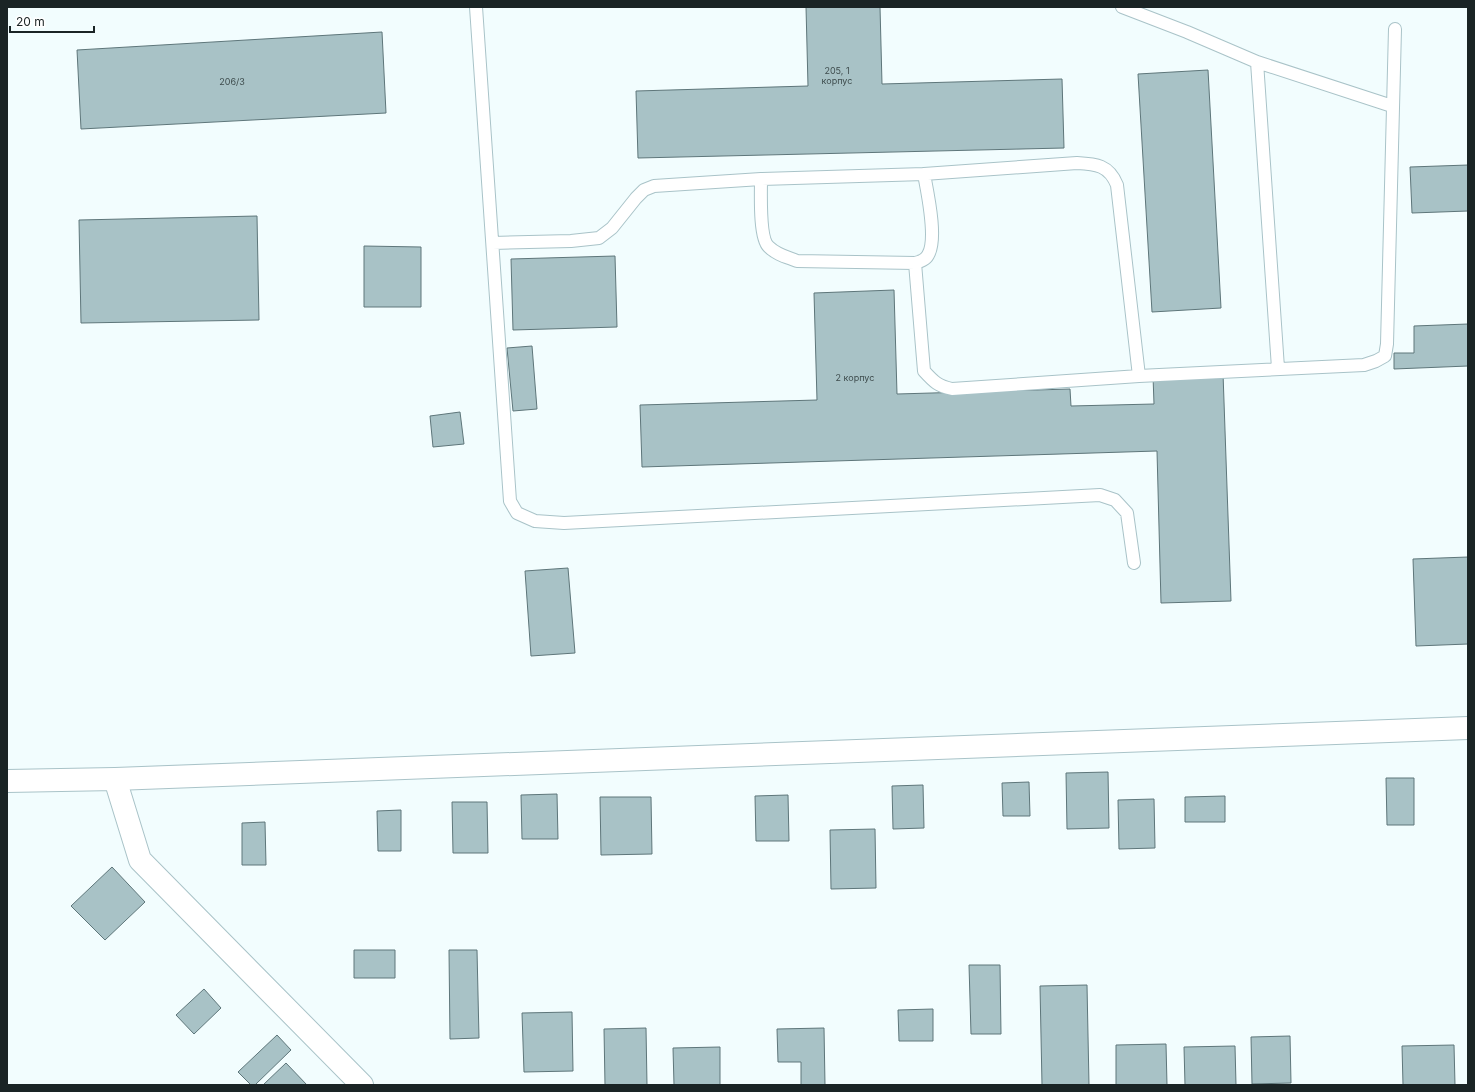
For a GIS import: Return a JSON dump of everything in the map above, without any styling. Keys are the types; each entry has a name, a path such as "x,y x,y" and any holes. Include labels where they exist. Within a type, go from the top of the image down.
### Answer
{"street":[{"path":"7,781 115,779 1468,728"},
{"path":"115,779 140,860 362,1085"}],"lane":[{"path":"476,7 510,501 517,513 534,521 564,523 1100,496 1114,500 1127,513 1134,563"},
{"path":"1122,7 1188,32 1257,62 1392,106"},
{"path":"915,263 924,371 933,381 942,387 952,389 1139,376 1278,368 1364,365 1376,361 1384,356 1387,344 1395,29"},
{"path":"1257,62 1278,368"},
{"path":"492,243 571,241 599,238 612,228 644,190 654,186 761,179 924,174 1077,163 1092,164 1105,168 1113,175 1117,185 1139,376"},
{"path":"761,179 763,236 767,246 779,255 797,261 915,263 922,261 928,255 931,242 931,219 924,174"}],"building":[{"path":"806,7 880,7 882,84 1062,79 1064,148 638,158 636,91 808,86"},
{"path":"382,32 386,113 81,129 77,50"},
{"path":"1208,70 1221,308 1152,312 1138,74"},
{"path":"1468,165 1468,211 1412,213 1410,167"},
{"path":"257,216 259,320 81,323 79,220"},
{"path":"364,246 421,247 421,307 364,307"},
{"path":"615,256 617,327 513,330 511,259"},
{"path":"894,290 897,394 1070,389 1071,406 1154,404 1153,376 1223,373 1231,601 1161,603 1157,451 642,467 640,405 817,400 814,293"},
{"path":"1468,324 1468,366 1394,369 1394,353 1414,353 1414,326"},
{"path":"532,346 537,409 513,411 507,348"},
{"path":"460,412 464,444 433,447 430,416"},
{"path":"1468,557 1468,644 1416,646 1413,559"},
{"path":"568,568 575,653 531,656 525,571"},
{"path":"1108,772 1109,828 1067,829 1066,773"},
{"path":"1386,778 1414,778 1414,825 1387,825"},
{"path":"1029,782 1030,816 1003,816 1002,783"},
{"path":"923,785 924,828 893,829 892,786"},
{"path":"557,794 558,839 522,839 521,795"},
{"path":"788,795 789,841 756,841 755,796"},
{"path":"1225,796 1225,822 1185,822 1185,797"},
{"path":"600,797 651,797 652,854 601,855"},
{"path":"1154,799 1155,848 1119,849 1118,800"},
{"path":"452,802 487,802 488,853 453,853"},
{"path":"401,810 401,851 378,851 377,811"},
{"path":"265,822 266,865 242,865 242,823"},
{"path":"875,829 876,888 831,889 830,830"},
{"path":"112,867 145,902 105,940 71,906"},
{"path":"354,950 395,950 395,978 354,978"},
{"path":"449,950 477,950 479,1038 450,1039"},
{"path":"969,965 1000,965 1001,1034 971,1034"},
{"path":"1087,985 1089,1085 1042,1085 1040,986"},
{"path":"204,989 221,1008 194,1034 176,1015"},
{"path":"933,1009 933,1041 899,1041 898,1010"},
{"path":"572,1012 573,1071 524,1072 522,1013"},
{"path":"646,1028 647,1085 605,1085 604,1029"},
{"path":"824,1028 825,1085 801,1085 801,1062 778,1062 777,1029"},
{"path":"277,1035 291,1050 255,1085 251,1085 238,1072"},
{"path":"1290,1036 1291,1083 1252,1084 1251,1037"},
{"path":"1166,1044 1167,1085 1116,1085 1116,1045"},
{"path":"1454,1045 1455,1085 1403,1085 1402,1046"},
{"path":"1235,1046 1236,1085 1185,1085 1184,1047"},
{"path":"720,1047 720,1085 674,1085 673,1048"},
{"path":"286,1063 307,1085 263,1085"}]}
